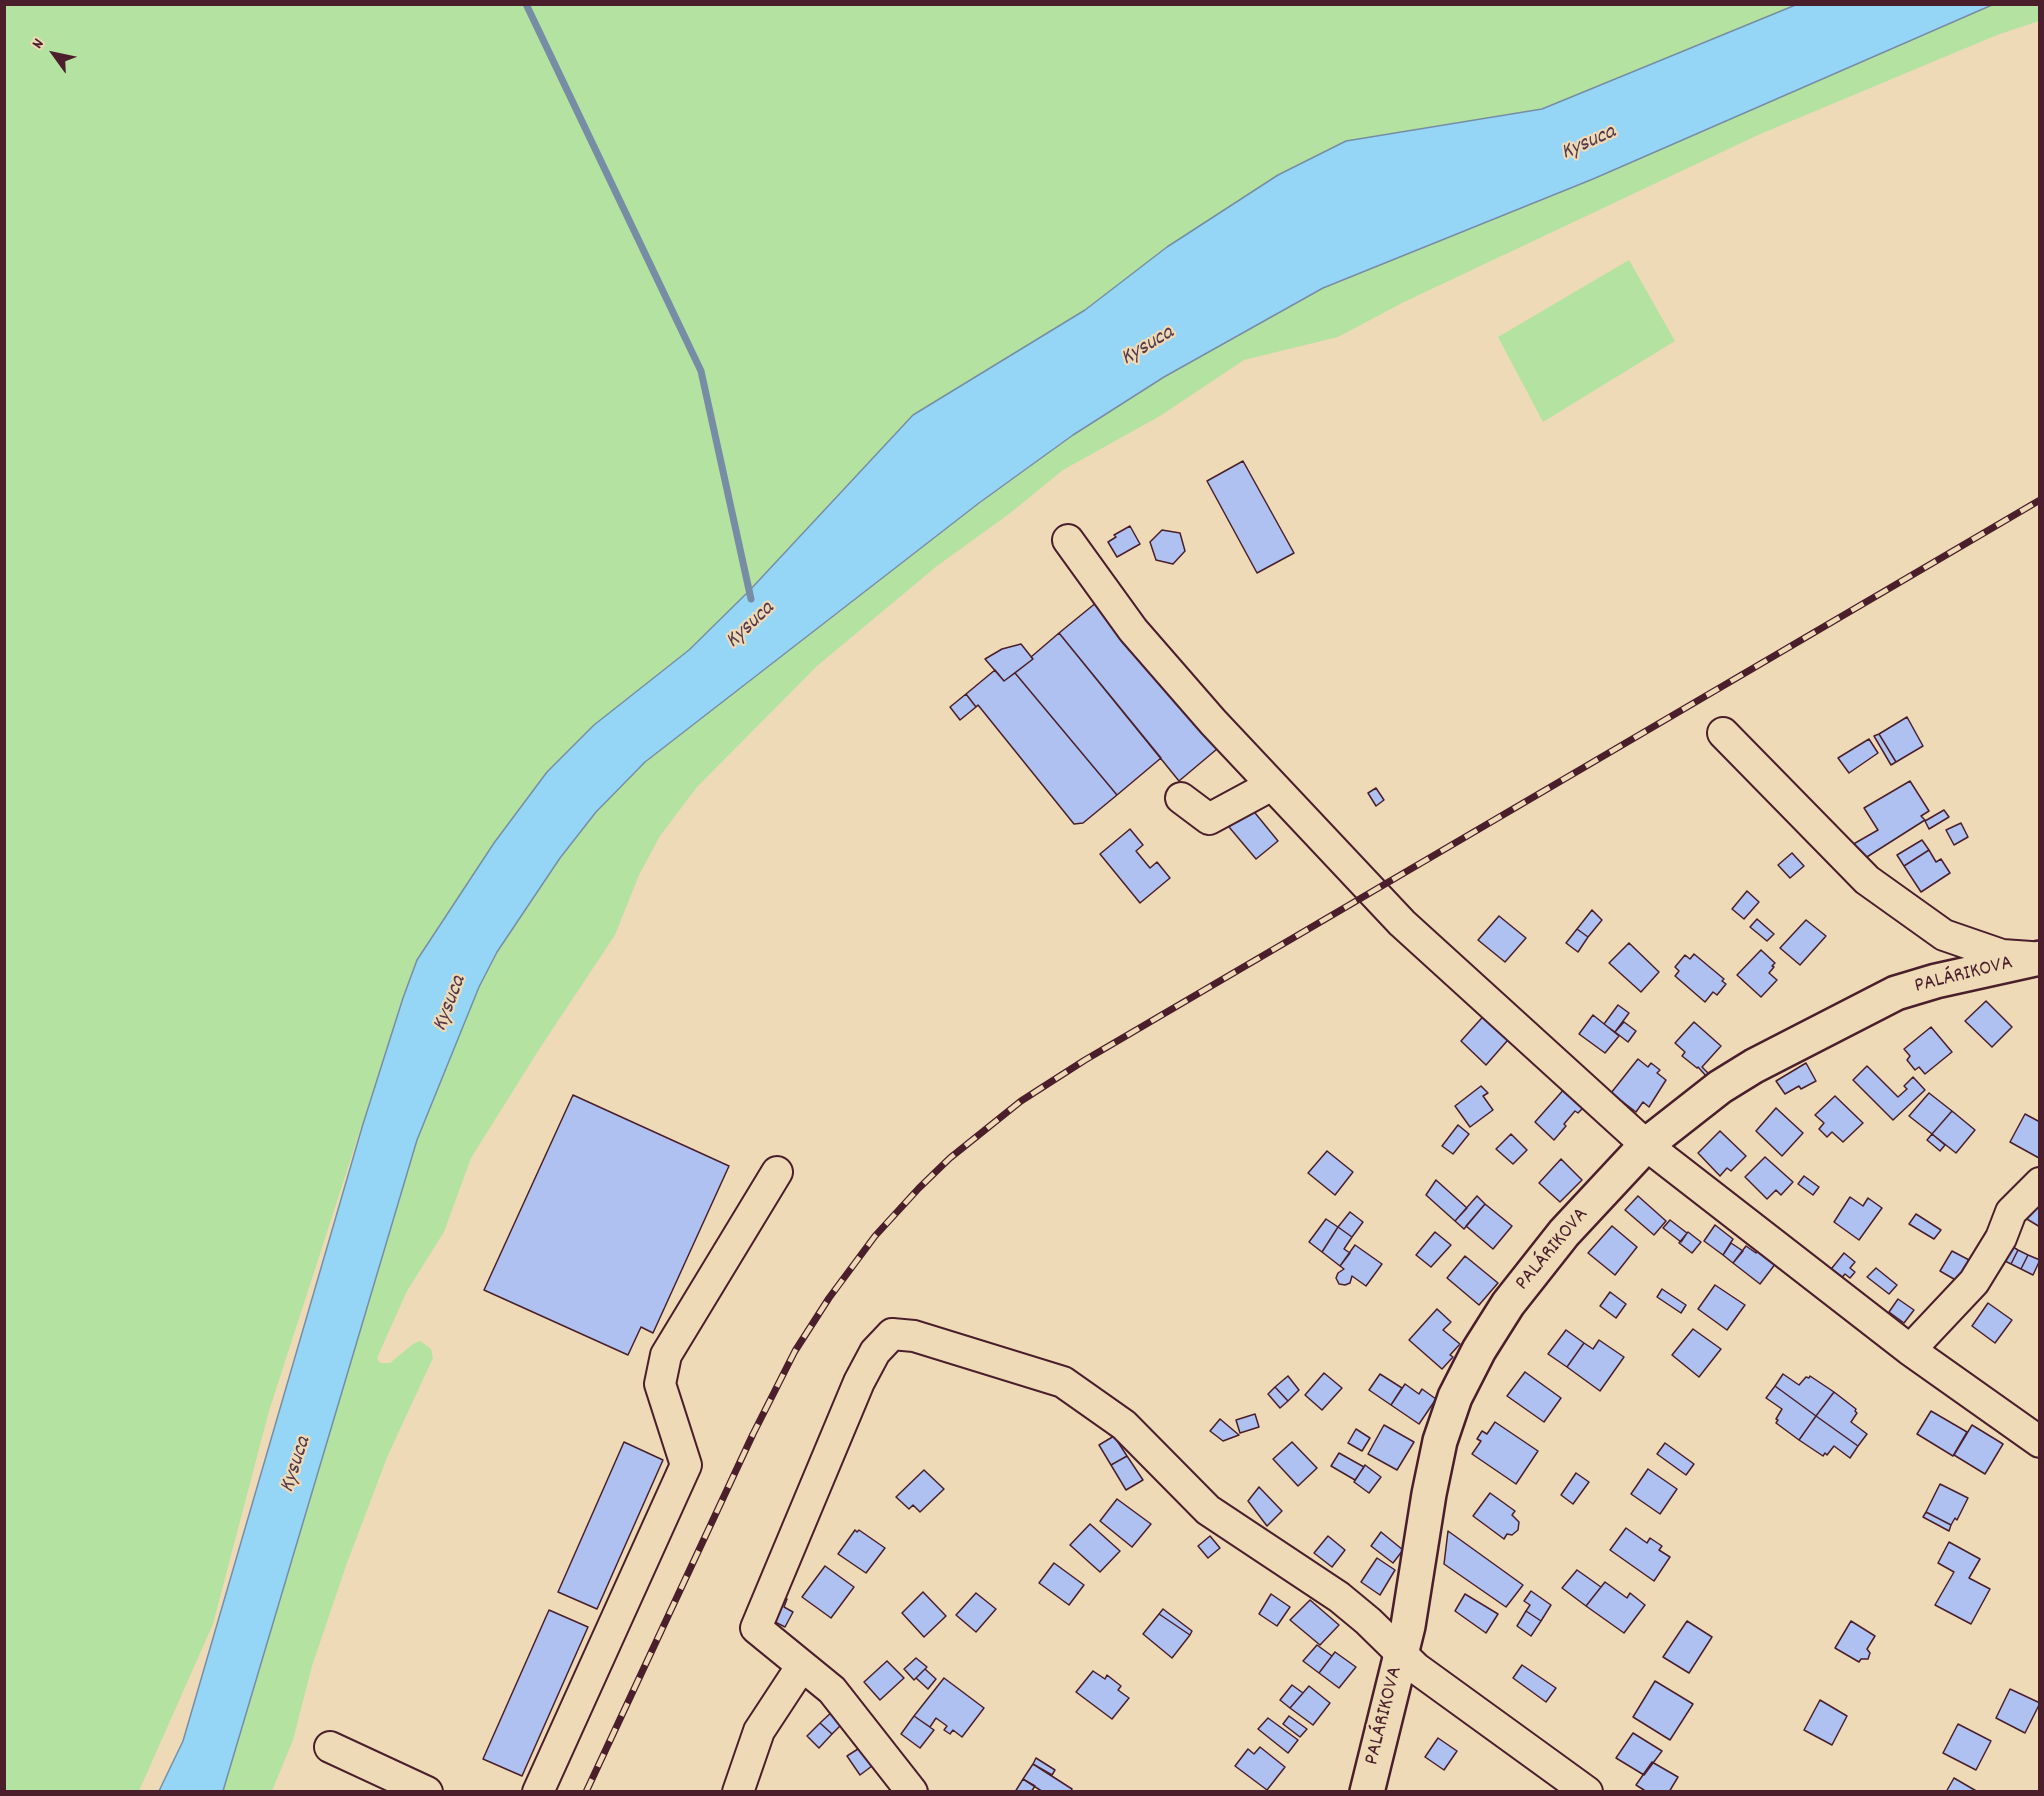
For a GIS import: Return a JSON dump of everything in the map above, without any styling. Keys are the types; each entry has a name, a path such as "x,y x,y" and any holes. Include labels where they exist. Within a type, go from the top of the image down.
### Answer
{"main road":[{"name":"PALÁRIKOVA","path":"1367,1791 1408,1626 1429,1494 1440,1441 1455,1397 1479,1350 1508,1304 1564,1233 1646,1145 1729,1082 1754,1066 1896,993 1936,981 2039,958"}],"street":[{"path":"1068,540 1133,630 1213,722 1357,874 1385,907 1646,1145 1911,1350 2040,1442"},
{"path":"1723,733 1867,880 1944,935 2002,955 2039,958"},
{"path":"1181,798 1209,819 1272,785"},
{"path":"538,1791 686,1465 660,1384 666,1355 777,1172"},
{"path":"1911,1350 1974,1282 2001,1238 2011,1212 2040,1183"},
{"path":"912,1791 832,1690 756,1628 859,1382 874,1352 892,1334 914,1336 1063,1382 1124,1425 1208,1510 1339,1597 1368,1621 1416,1668 1587,1791"},
{"path":"738,1791 759,1731 801,1667"},
{"path":"330,1747 428,1791"}],"green space":[{"path":"5,5 1798,5 1542,109 1346,141 1278,175 1167,247 1085,310 749,591 689,650 594,725 548,772 494,843 417,960 269,1411 213,1624 139,1791 5,1792"},
{"path":"1992,5 2039,5 2039,21 1997,35 1758,135 1404,302 1338,337 1244,360 1160,416 1063,470 1009,514 937,566 817,666 697,787 660,836 639,875 615,935 471,1158 444,1232 407,1291 377,1358 380,1363 390,1363 420,1341 431,1349 433,1358 388,1455 347,1563 312,1666 293,1740 272,1791 223,1792 417,1140 445,1068 479,987 497,952 560,858 596,812 645,762 979,503 1073,435 1164,377 1323,288 1593,179"},
{"path":"1629,260 1675,341 1543,422 1498,337"}],"water":[{"name":"Kysuca","path":"1798,4 1992,5 1593,179 1323,288 1164,377 1073,435 979,503 645,762 596,812 560,858 497,952 479,987 417,1140 223,1791 159,1791 183,1741 363,1124 417,960 494,843 547,772 594,725 689,650 749,591 913,415 1085,310 1167,247 1278,175 1346,141 1542,109"}],"building":[{"path":"1243,461 1294,553 1257,573 1207,481"},
{"path":"1130,526 1140,544 1117,557 1108,542 1116,537 1114,535"},
{"path":"1162,530 1180,533 1185,551 1173,564 1156,560 1150,542"},
{"path":"1097,602 1217,749 1179,781 1059,633"},
{"path":"1059,633 1161,758 1117,795 1015,673"},
{"path":"1021,644 1033,659 1004,681 985,659 1002,649"},
{"path":"995,670 1004,681 1015,673 1117,795 1083,823 1074,824 978,705 976,707 966,694"},
{"path":"966,694 976,707 960,720 950,707"},
{"path":"1907,717 1923,746 1896,762 1879,734"},
{"path":"1879,734 1896,762 1891,765 1874,736"},
{"path":"1869,739 1878,753 1849,773 1838,758"},
{"path":"1910,781 1929,811 1921,816 1925,820 1859,862 1843,850 1878,830 1864,808"},
{"path":"1376,788 1384,800 1376,806 1368,793"},
{"path":"1251,808 1278,841 1256,859 1229,827"},
{"path":"1944,810 1949,817 1929,829 1925,821"},
{"path":"1961,823 1968,837 1954,845 1946,830"},
{"path":"1130,829 1143,845 1136,851 1150,868 1157,862 1170,878 1140,903 1100,854"},
{"path":"1922,840 1929,850 1904,866 1897,855"},
{"path":"1929,850 1936,862 1941,859 1950,873 1921,892 1904,866"},
{"path":"1792,853 1804,866 1790,878 1778,865"},
{"path":"1747,891 1759,902 1744,919 1732,909"},
{"path":"1592,910 1602,920 1588,937 1577,929"},
{"path":"1499,916 1526,938 1505,962 1478,940"},
{"path":"1757,919 1774,934 1767,941 1750,927"},
{"path":"1806,920 1826,936 1800,965 1780,948"},
{"path":"1577,929 1588,937 1578,952 1566,943"},
{"path":"1629,943 1659,972 1641,992 1609,963"},
{"path":"1761,950 1775,963 1769,973 1777,980 1761,997 1737,975"},
{"path":"1694,954 1724,979 1722,981 1726,984 1717,995 1713,992 1705,1002 1675,976 1679,971 1675,967 1685,955 1690,959"},
{"path":"1986,1001 2012,1027 1992,1047 1965,1021"},
{"path":"1618,1005 1629,1013 1615,1032 1604,1024"},
{"path":"1489,1010 1514,1033 1486,1065 1461,1041"},
{"path":"1593,1015 1619,1036 1605,1053 1579,1034"},
{"path":"1624,1022 1636,1031 1628,1042 1615,1032"},
{"path":"1694,1022 1721,1046 1702,1067 1710,1075 1707,1077 1698,1067 1682,1056 1685,1052 1675,1043"},
{"path":"1931,1027 1952,1052 1925,1074 1919,1067 1915,1070 1907,1060 1910,1056 1904,1049"},
{"path":"1638,1059 1648,1067 1651,1063 1660,1070 1657,1073 1666,1080 1649,1107 1643,1102 1636,1112 1611,1093"},
{"path":"1806,1063 1816,1081 1801,1089 1799,1086 1785,1094 1776,1081"},
{"path":"1867,1066 1898,1097 1907,1089 1904,1086 1913,1077 1925,1090 1893,1120 1853,1080"},
{"path":"1481,1086 1488,1093 1483,1096 1493,1110 1470,1127 1455,1106"},
{"path":"1566,1087 1586,1105 1578,1113 1575,1111 1554,1140 1535,1122"},
{"path":"1929,1093 1952,1111 1932,1134 1909,1116"},
{"path":"573,1095 729,1166 653,1333 641,1327 628,1355 484,1290"},
{"path":"1835,1096 1863,1123 1843,1142 1832,1132 1827,1137 1819,1129 1824,1123 1815,1115"},
{"path":"1776,1108 1803,1133 1782,1156 1756,1131"},
{"path":"1952,1111 1975,1130 1956,1153 1932,1134"},
{"path":"2025,1114 2040,1122 2039,1158 2010,1142"},
{"path":"1458,1125 1469,1134 1453,1154 1442,1146"},
{"path":"1720,1131 1746,1156 1731,1171 1727,1168 1720,1176 1698,1153"},
{"path":"1511,1134 1527,1150 1513,1164 1496,1149"},
{"path":"1932,1134 1945,1145 1940,1151 1927,1140"},
{"path":"1327,1151 1353,1172 1335,1195 1308,1173"},
{"path":"1765,1157 1793,1182 1781,1195 1776,1190 1767,1199 1745,1177"},
{"path":"1561,1159 1582,1180 1560,1202 1539,1183"},
{"path":"1804,1176 1819,1187 1813,1195 1798,1184"},
{"path":"1436,1180 1467,1208 1455,1221 1426,1195"},
{"path":"1477,1196 1485,1204 1464,1229 1455,1221"},
{"path":"1638,1196 1666,1221 1654,1235 1625,1210"},
{"path":"1850,1197 1863,1206 1868,1198 1882,1208 1859,1240 1834,1222"},
{"path":"2030,1202 2040,1208 2040,1227 2022,1216"},
{"path":"1485,1204 1512,1226 1493,1249 1466,1226"},
{"path":"1350,1212 1363,1222 1352,1237 1338,1227"},
{"path":"1916,1214 1941,1230 1934,1239 1909,1224"},
{"path":"1326,1219 1338,1227 1322,1252 1309,1242"},
{"path":"1670,1220 1687,1233 1681,1242 1663,1228"},
{"path":"1715,1225 1733,1239 1723,1255 1704,1241"},
{"path":"1612,1226 1637,1247 1615,1275 1588,1253"},
{"path":"1338,1227 1352,1237 1344,1249 1350,1253 1340,1266 1322,1252"},
{"path":"1435,1232 1451,1245 1431,1267 1416,1255"},
{"path":"1688,1232 1701,1242 1692,1253 1679,1243"},
{"path":"1731,1243 1743,1251 1733,1263 1723,1255"},
{"path":"1355,1245 1382,1264 1366,1286 1352,1276 1350,1283 1345,1285 1339,1284 1336,1278 1338,1273 1344,1269 1340,1266"},
{"path":"1746,1246 1756,1253 1761,1247 1779,1259 1760,1284 1733,1263"},
{"path":"2013,1247 2018,1250 2011,1264 2005,1261"},
{"path":"2018,1250 2028,1255 2021,1269 2011,1264"},
{"path":"1952,1251 1971,1261 1959,1282 1940,1271"},
{"path":"1844,1253 1855,1262 1850,1268 1855,1272 1850,1278 1845,1274 1838,1282 1828,1273"},
{"path":"2028,1255 2040,1260 2033,1275 2021,1269"},
{"path":"1465,1256 1498,1283 1479,1305 1447,1278"},
{"path":"1876,1268 1897,1285 1889,1294 1867,1277"},
{"path":"1715,1285 1745,1305 1727,1330 1698,1309"},
{"path":"1662,1289 1686,1305 1681,1313 1657,1297"},
{"path":"1610,1292 1626,1304 1616,1318 1600,1306"},
{"path":"1898,1299 1914,1310 1904,1323 1889,1312"},
{"path":"1988,1303 2012,1320 1995,1343 1972,1326"},
{"path":"1437,1309 1451,1322 1443,1330 1460,1344 1450,1355 1453,1357 1442,1369 1409,1340"},
{"path":"1693,1329 1721,1349 1699,1377 1672,1355"},
{"path":"1566,1330 1584,1343 1567,1367 1548,1354"},
{"path":"1599,1340 1624,1357 1600,1391 1567,1367 1584,1343 1593,1349"},
{"path":"1525,1372 1561,1398 1544,1422 1507,1396"},
{"path":"1324,1373 1342,1388 1322,1410 1305,1395"},
{"path":"1380,1374 1402,1388 1391,1405 1369,1390"},
{"path":"1783,1374 1799,1385 1810,1376 1834,1392 1816,1416 1775,1386"},
{"path":"1288,1376 1299,1390 1288,1401 1275,1387"},
{"path":"1405,1384 1419,1394 1422,1389 1436,1399 1419,1424 1391,1405"},
{"path":"1775,1386 1816,1416 1799,1440 1776,1423 1782,1409 1766,1398"},
{"path":"1275,1387 1288,1401 1280,1408 1268,1394"},
{"path":"1834,1392 1856,1409 1857,1413 1851,1422 1867,1434 1858,1446 1816,1416"},
{"path":"1931,1411 1967,1432 1953,1456 1917,1434"},
{"path":"1255,1414 1259,1427 1240,1433 1236,1420"},
{"path":"1816,1416 1858,1446 1850,1458 1834,1446 1827,1455 1825,1453 1823,1456 1799,1440"},
{"path":"1220,1419 1239,1435 1223,1441 1210,1431"},
{"path":"1495,1422 1538,1451 1516,1484 1472,1454 1481,1441 1477,1439 1482,1431 1487,1434"},
{"path":"1384,1425 1414,1442 1397,1470 1368,1454"},
{"path":"1972,1425 2003,1444 1985,1474 1954,1455"},
{"path":"1356,1429 1370,1438 1362,1451 1348,1443"},
{"path":"1114,1436 1127,1456 1111,1465 1099,1445"},
{"path":"624,1442 663,1460 597,1609 558,1592"},
{"path":"1292,1442 1317,1468 1298,1486 1273,1459"},
{"path":"1665,1443 1694,1464 1686,1475 1657,1454"},
{"path":"1339,1453 1364,1467 1355,1480 1331,1466"},
{"path":"1127,1456 1143,1480 1126,1490 1111,1465"},
{"path":"1365,1465 1381,1477 1369,1493 1354,1482"},
{"path":"1648,1469 1677,1489 1660,1514 1631,1494"},
{"path":"924,1470 944,1489 920,1512 913,1505 909,1509 896,1497"},
{"path":"1576,1473 1589,1482 1573,1504 1561,1495"},
{"path":"1940,1484 1968,1498 1957,1520 1955,1518 1951,1525 1926,1512"},
{"path":"1259,1487 1282,1511 1267,1526 1248,1501"},
{"path":"1490,1493 1515,1511 1512,1515 1519,1522 1518,1530 1512,1535 1507,1534 1504,1539 1473,1516"},
{"path":"1117,1499 1151,1524 1132,1547 1100,1521"},
{"path":"1926,1512 1951,1525 1949,1531 1923,1517"},
{"path":"1090,1524 1120,1551 1100,1572 1070,1545"},
{"path":"1626,1528 1647,1543 1650,1538 1662,1546 1659,1550 1670,1557 1654,1581 1610,1550"},
{"path":"855,1530 857,1532 859,1530 885,1548 866,1573 838,1554"},
{"path":"1448,1531 1523,1585 1506,1607 1444,1564"},
{"path":"1381,1532 1403,1550 1393,1563 1371,1546"},
{"path":"1210,1536 1220,1548 1208,1558 1198,1546"},
{"path":"1328,1536 1345,1550 1332,1567 1314,1553"},
{"path":"1949,1542 1980,1559 1969,1578 1990,1589 1971,1624 1935,1605 1954,1572 1938,1563"},
{"path":"1377,1558 1395,1570 1380,1595 1361,1582"},
{"path":"1054,1563 1084,1585 1069,1605 1039,1583"},
{"path":"825,1566 854,1587 831,1618 802,1597"},
{"path":"1577,1570 1601,1587 1586,1606 1562,1588"},
{"path":"1605,1582 1627,1598 1630,1593 1645,1605 1624,1633 1586,1606"},
{"path":"1531,1591 1551,1605 1541,1621 1526,1611 1530,1605 1524,1601"},
{"path":"923,1592 946,1616 924,1637 902,1613"},
{"path":"976,1593 996,1609 976,1632 956,1615"},
{"path":"1271,1594 1290,1607 1277,1626 1259,1614"},
{"path":"1465,1594 1498,1614 1486,1633 1455,1611"},
{"path":"782,1596 787,1599 784,1607 793,1612 785,1627 773,1621"},
{"path":"1310,1600 1339,1625 1320,1645 1290,1620"},
{"path":"1163,1609 1192,1631 1190,1635 1159,1614"},
{"path":"549,1610 588,1627 522,1776 483,1759"},
{"path":"1526,1611 1541,1621 1531,1636 1517,1626"},
{"path":"1159,1614 1190,1635 1172,1658 1143,1634"},
{"path":"1687,1621 1712,1637 1689,1673 1663,1657"},
{"path":"1851,1621 1875,1636 1867,1649 1870,1653 1868,1659 1861,1659 1859,1662 1835,1648"},
{"path":"1317,1645 1332,1656 1319,1673 1303,1661"},
{"path":"1335,1652 1356,1667 1339,1688 1319,1673"},
{"path":"916,1658 927,1667 914,1680 904,1669"},
{"path":"887,1661 904,1678 880,1700 864,1682"},
{"path":"1522,1665 1556,1688 1546,1702 1513,1678"},
{"path":"925,1669 936,1679 928,1689 916,1678"},
{"path":"1093,1671 1105,1679 1107,1675 1121,1686 1118,1690 1129,1698 1112,1719 1076,1692"},
{"path":"944,1678 984,1708 962,1737 953,1730 950,1734 944,1730 947,1726 936,1718 930,1727 914,1716"},
{"path":"1655,1681 1693,1704 1670,1740 1633,1717"},
{"path":"1292,1685 1303,1693 1290,1708 1280,1700"},
{"path":"1309,1686 1330,1703 1313,1725 1290,1708"},
{"path":"2010,1689 2040,1703 2025,1733 1996,1718"},
{"path":"1820,1700 1847,1716 1832,1745 1804,1730"},
{"path":"834,1710 845,1721 832,1734 820,1723"},
{"path":"914,1716 934,1730 920,1748 901,1734"},
{"path":"1289,1716 1307,1729 1300,1737 1283,1724"},
{"path":"1268,1718 1298,1740 1288,1753 1258,1729"},
{"path":"820,1723 832,1734 819,1748 807,1736"},
{"path":"1958,1724 1991,1741 1976,1770 1943,1753"},
{"path":"1633,1733 1662,1751 1644,1775 1616,1758"},
{"path":"1438,1738 1457,1751 1444,1770 1425,1757"},
{"path":"861,1747 876,1763 860,1775 847,1756"},
{"path":"1260,1747 1285,1767 1267,1790 1235,1766 1248,1749 1254,1754"},
{"path":"1036,1758 1055,1770 1052,1775 1033,1764"},
{"path":"1652,1762 1678,1777 1669,1792 1647,1792 1636,1785"},
{"path":"1033,1764 1072,1789 1071,1792 1043,1792 1023,1779"},
{"path":"1954,1778 1978,1792 1946,1792"},
{"path":"1023,1779 1035,1786 1031,1792 1015,1792"}],"waterway":[{"name":"Kysuca","path":"526,4 701,371 751,599"}],"railway":[{"path":"586,1792 753,1434 795,1351 829,1298 875,1236 950,1158 1021,1101 1085,1060 2040,500"}]}
